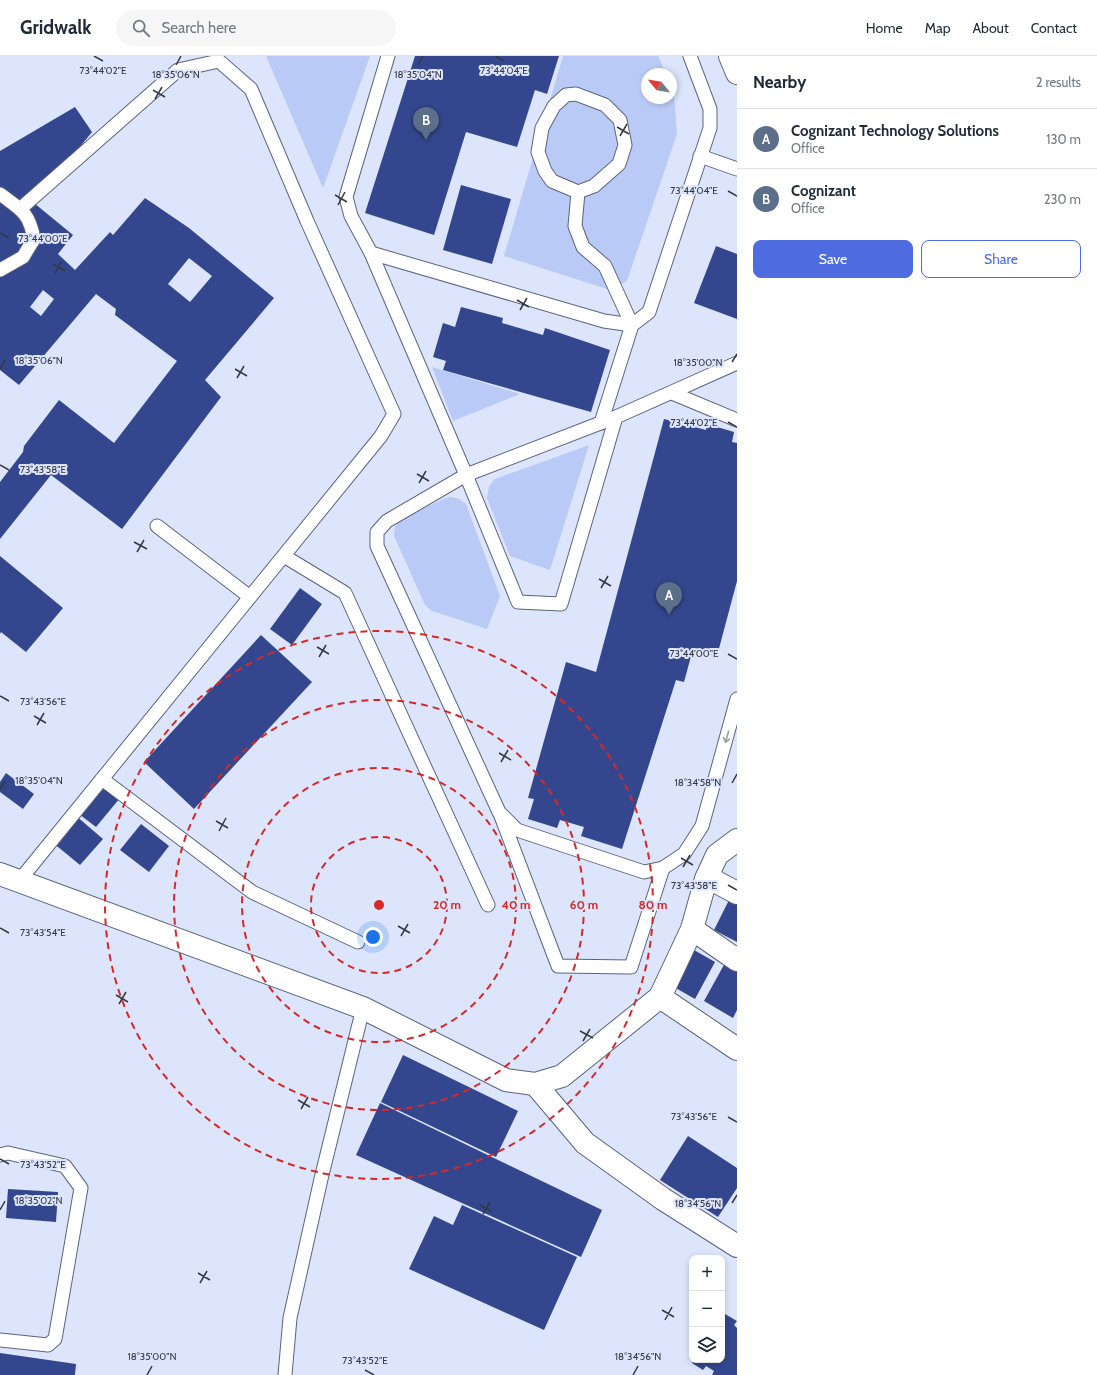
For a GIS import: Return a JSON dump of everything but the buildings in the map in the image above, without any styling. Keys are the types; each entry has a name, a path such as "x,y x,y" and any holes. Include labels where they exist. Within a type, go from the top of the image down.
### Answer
{"street":[{"path":"730,56 737,73"},
{"path":"10,878 363,1008 506,1080 535,1084 562,1076 660,997 692,929 707,877 717,855 737,840"},
{"path":"707,877 737,893"},
{"path":"692,929 737,960"},
{"path":"660,997 737,1049"},
{"path":"535,1084 585,1144 663,1199 737,1246"}],"lane":[{"path":"388,56 346,197 351,216 371,253 466,475 518,602 561,604 616,417"},
{"path":"601,423 632,325 649,312 710,128 710,109 690,56"},
{"path":"10,878 102,779 381,436 394,414 307,221 250,89 219,61 178,70 20,209"},
{"path":"576,94 605,105 620,120 625,145 619,164 594,186 578,192 552,180 545,171 538,152 542,128 554,106 566,95 576,94"},
{"path":"700,156 737,169"},
{"path":"578,192 575,226 583,247 605,266 632,325"},
{"path":"0,194 20,209 30,221 34,239 23,258 0,270"},
{"path":"371,253 604,321 632,325"},
{"path":"663,868 631,967 558,966 499,812 377,546 377,532 387,521 466,475 616,417 737,363"},
{"path":"672,393 737,420"},
{"path":"157,526 250,597"},
{"path":"284,556 345,593 488,905"},
{"path":"499,812 517,830 644,872 663,868 684,854 702,826 737,699"},
{"path":"102,779 252,892 358,942"},
{"path":"285,1375 290,1318 321,1178 363,1008"},
{"path":"0,1155 8,1153 65,1166 81,1188 55,1339 48,1345 0,1340"}],"shaded area":[{"path":"266,56 370,56 323,188"},
{"path":"563,56 658,56 663,68 641,68 641,104 675,104 677,134 627,281 610,290 504,256"},
{"path":"432,367 520,394 453,421"},
{"path":"589,445 550,570 510,556 487,498 489,486 495,479"},
{"path":"451,497 459,499 466,504 500,596 487,629 432,611 425,605 394,536 395,526 401,519 445,498"}],"place":[{"name":"Cognizant","path":"426,140"},
{"name":"Cognizant Technology Solutions","path":"669,615"}]}
